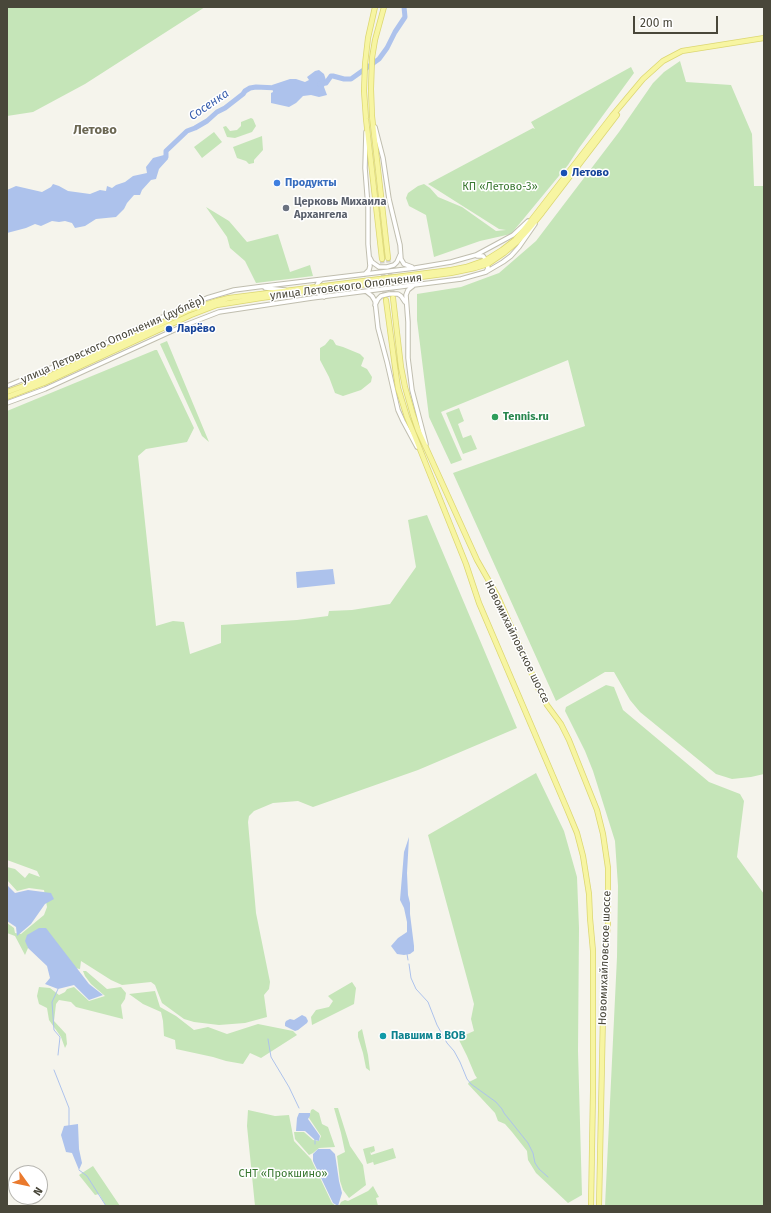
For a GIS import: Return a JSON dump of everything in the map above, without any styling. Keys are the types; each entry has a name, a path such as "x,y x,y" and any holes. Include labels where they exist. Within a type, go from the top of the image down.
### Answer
{"main road":[{"path":"375,7 368,38 364,75 366,119 382,259"},
{"path":"384,7 375,40 372,58 372,116 388,258"},
{"name":"улица Летовского Ополчения","path":"7,397 44,383 203,309 229,303 317,289 451,274 475,268 487,262 515,240 540,213 612,116 643,79 667,58 682,51 694,48 764,38"},
{"name":"улица Летовского Ополчения","path":"7,392 43,379 202,305 229,298 292,290 317,289"},
{"name":"Новомихайловское шоссе","path":"393,298 401,367 413,415 477,560 498,597 539,690 547,705 561,724 569,740 597,810 603,834 608,868 608,916 604,966 599,1206"},
{"name":"Новомихайловское шоссе","path":"386,300 394,368 398,388 407,417 470,575 479,603 567,809 583,856 589,894 593,951 591,1206"}],"street":[{"path":"372,116 383,158 389,199 397,228 401,259 404,264 416,268"},
{"path":"364,274 370,268 365,168 366,119"},
{"name":"улица Летовского Ополчения (дублёр)","path":"7,386 80,356 194,302 221,294 258,287 416,268 476,256 512,235 540,213"},
{"name":"улица Летовского Ополчения (дублёр)","path":"7,403 45,389 183,326 219,312 238,308 416,285 461,278 486,272 503,262 519,247 540,213"},
{"path":"370,257 379,267 387,267 394,265 397,262 401,252"},
{"path":"476,256 483,256 487,262 488,268 486,272"},
{"path":"322,279 318,283 317,289 319,294 324,297"},
{"path":"416,285 406,292 408,358 411,384 428,451"},
{"path":"258,287 292,290"},
{"path":"364,292 372,296 375,306 378,328 398,410 421,453"},
{"path":"375,306 376,302 381,296 389,294 398,294 407,305"}],"green space":[{"path":"7,7 205,7 85,84 33,112 7,116"},
{"path":"680,61 686,82 731,85 752,134 754,186 764,186 764,774 732,779 716,774 640,712 630,700 614,672 605,672 556,701 453,473 585,426 568,360 441,412 462,460 451,464 429,417 417,320 417,294 461,287 499,273 536,241 619,132 653,83 664,72"},
{"name":"КП «Летово-3»","path":"631,67 634,73 568,165 511,234 480,241 434,257 426,215 409,206 406,198 408,193 424,184 438,197 462,207 496,231 506,230 499,229 428,184 533,128 535,129 531,122"},
{"path":"251,118 256,126 252,132 235,138 227,137 223,127 226,126 230,131 237,130 241,126 241,122"},
{"path":"214,132 222,142 202,158 194,147"},
{"path":"262,136 263,150 254,160 254,163 249,164 246,161 237,158 233,147"},
{"path":"206,207 229,221 247,242 278,234 290,272 310,265 313,276 256,283 245,261 230,248 227,237"},
{"path":"330,339 333,340 336,345 360,354 364,358 361,366 367,369 372,377 371,382 361,390 343,396 335,393 320,360 320,348"},
{"path":"167,341 209,442 202,436 160,344"},
{"path":"157,350 194,428 187,442 146,449 138,456 156,626 173,621 184,622 190,654 221,643 221,625 297,620 328,616 329,611 352,610 390,604 416,567 408,520 427,515 517,728 418,770 313,807 298,801 273,803 254,811 249,816 248,822 256,913 270,982 269,989 264,995 267,1017 245,1023 219,1025 194,1022 184,1019 162,1003 155,985 151,982 122,985 111,980 81,961 80,969 74,968 27,940 28,948 25,955 15,936 7,933 7,923 14,928 15,933 21,934 44,915 47,907 44,890 29,888 17,891 7,880 7,867 15,869 25,878 29,873 40,877 37,871 7,860 7,411"},
{"path":"459,408 464,421 458,424 463,438 471,435 477,449 463,454 446,413"},
{"path":"606,685 614,687 623,710 709,782 740,794 744,801 737,857 764,894 764,1206 605,1206 617,957 618,886 615,841 593,771 585,751 565,711 566,707"},
{"path":"536,773 564,831 577,877 579,928 578,1051 582,1195 568,1203 536,1173 528,1160 527,1151 505,1124 498,1121 495,1113 468,1084 477,1078 458,1038 474,1031 471,1019 474,1004 428,835"},
{"path":"83,971 86,971 107,989 121,987 126,993 125,999 121,1005 123,1019 76,1007 71,1002 59,1000 56,1004 54,1021 66,1034 67,1044 65,1048 61,1037 49,1020 47,1008 39,1004 37,996 39,987 50,988 59,995 67,989 74,987 89,1001 105,996 91,984"},
{"path":"352,982 356,988 354,1004 312,1025 311,1017 316,1010 329,1007 333,1001 328,996"},
{"path":"155,991 160,1007 176,1016 194,1030 208,1027 227,1034 258,1024 293,1031 297,1035 261,1058 250,1053 243,1064 176,1049 175,1040 164,1036 161,1012 143,1004 129,994"},
{"path":"362,1029 370,1071 366,1068 358,1037 358,1032"},
{"path":"334,1108 338,1108 350,1146 363,1165 366,1185 349,1198 343,1190 340,1181 337,1156 345,1152"},
{"path":"313,1109 319,1113 322,1124 328,1127 335,1147 319,1148 309,1155 295,1139 294,1132 304,1132 313,1140 319,1141 321,1136 309,1118 311,1110"},
{"name":"СНТ «Прокшино»","path":"248,1110 275,1116 289,1115 294,1141 311,1159 332,1203 336,1206 255,1206 247,1126"},
{"path":"374,1146 375,1151 371,1153 370,1151 371,1155 393,1148 396,1158 374,1165 372,1158 373,1162 367,1164 363,1149"},
{"path":"93,1166 120,1206 106,1206 99,1194 95,1195 79,1175"},
{"name":"СНТ «Прокшино»","path":"373,1186 379,1197 376,1198 378,1206 339,1206 341,1202 345,1200 348,1201 368,1191"}],"water":[{"path":"319,70 324,74 326,80 324,87 327,95 319,97 311,95 303,96 289,107 271,103 271,93 273,92 272,85 290,79 305,82 309,80 307,77"},
{"path":"164,155 168,159 159,169 156,179 151,180 142,190 140,195 134,195 116,217 96,219 85,226 75,228 72,223 65,221 52,221 41,226 35,224 7,233 7,190 16,186 42,192 51,187 53,184 68,191 90,194 100,190 106,191 107,186 112,188 125,182 133,176 147,173 146,167 153,158"},
{"path":"333,569 335,584 297,588 296,572"},
{"path":"409,837 407,873 414,951 410,954 404,955 397,954 391,946 398,938 407,932 407,922 404,908 400,900 404,852"},
{"path":"7,885 15,893 28,890 51,893 54,899 45,904 31,924 17,936 16,927 7,921"},
{"path":"39,928 46,928 89,984 103,995 89,1000 74,985 58,989 45,984 50,978 47,966 28,948 25,941 27,935"},
{"path":"302,1015 306,1017 308,1021 298,1030 295,1031 285,1026 286,1021 290,1019 294,1020"},
{"path":"299,1113 310,1113 308,1119 320,1136 319,1141 315,1140 305,1131 296,1131"},
{"path":"78,1124 79,1149 82,1163 79,1170 72,1153 66,1152 61,1135 64,1126"},
{"path":"318,1149 330,1149 335,1154 342,1193 338,1206 333,1203 313,1161 313,1154"}],"waterway":[{"name":"Сосенка","path":"320,84 326,83 331,76 351,79 379,59 405,17 404,7"},
{"name":"Сосенка","path":"162,161 166,157 166,151 187,131 207,121 245,91 256,87 278,88"},
{"path":"407,954 408,960"},
{"path":"409,964 411,978 416,989 428,1002 437,1025 447,1043 454,1051 467,1079 471,1084 496,1102 502,1109 528,1143 533,1153 535,1163 539,1169 548,1177"},
{"path":"58,989 52,1002 54,1030 60,1037 58,1055"},
{"path":"268,1039 271,1057 289,1087 299,1108"},
{"path":"54,1070 69,1108 69,1126"},
{"path":"315,1139 315,1144"},
{"path":"79,1170 87,1176 106,1206"}],"tunnel":[{"path":"388,258 393,297"},
{"path":"382,259 385,299"}],"place":[{"name":"Летово","path":"564,173"},
{"name":"Продукты","path":"277,183"},
{"name":"Церковь Михаила Архангела","path":"286,208"},
{"name":"Ларёво","path":"169,329"},
{"name":"Tennis.ru","path":"495,417"},
{"name":"Павшим в ВОВ","path":"383,1036"}],"district":[{"name":"Летово","path":"95,130"}]}
